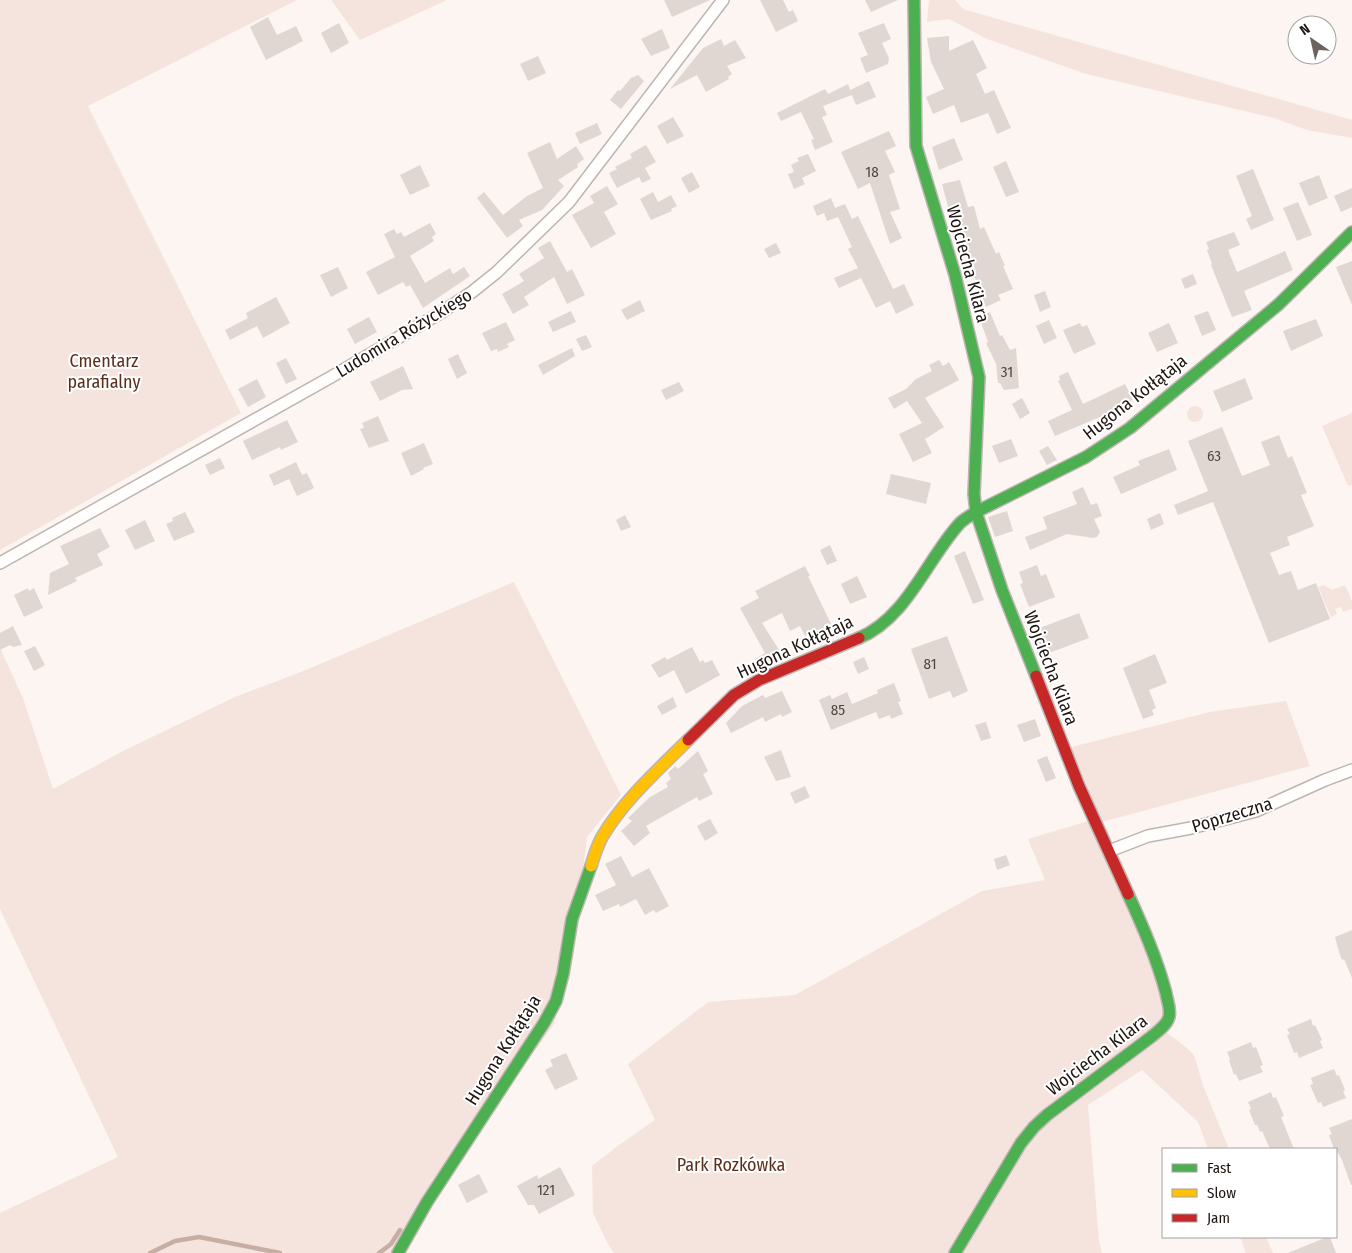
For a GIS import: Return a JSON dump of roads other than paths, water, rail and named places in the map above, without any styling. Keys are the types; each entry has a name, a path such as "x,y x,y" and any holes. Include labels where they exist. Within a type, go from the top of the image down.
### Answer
{"street":[{"name":"Ludomira Różyckiego","path":"0,563 331,377 442,312 472,292 497,272 569,202 723,0"},
{"name":"Wojciecha Kilara","path":"914,0 916,146 955,274 979,377 974,494 976,512 1002,590 1079,786 1145,931 1159,968 1169,1007 1169,1017 1164,1025 1151,1037 1047,1115 1034,1127 1021,1143 955,1253"},
{"name":"Hugona Kołłątaja","path":"398,1253 427,1202 544,1023 556,1001 563,974 572,919 601,838 625,805 644,784 734,696 758,680 864,636 883,623 902,604 961,522 976,512 1086,457 1130,428 1279,304 1352,232"},
{"name":"Poprzeczna","path":"1109,851 1148,836 1192,828 1256,811 1352,770"}],"waterway":[{"path":"379,1253 391,1244 400,1230"},
{"path":"150,1253 175,1241 199,1237 280,1253"}],"park label":[{"name":"Cmentarz parafialny","path":"104,371"},
{"name":"Park Rozkówka","path":"731,1165"}]}
